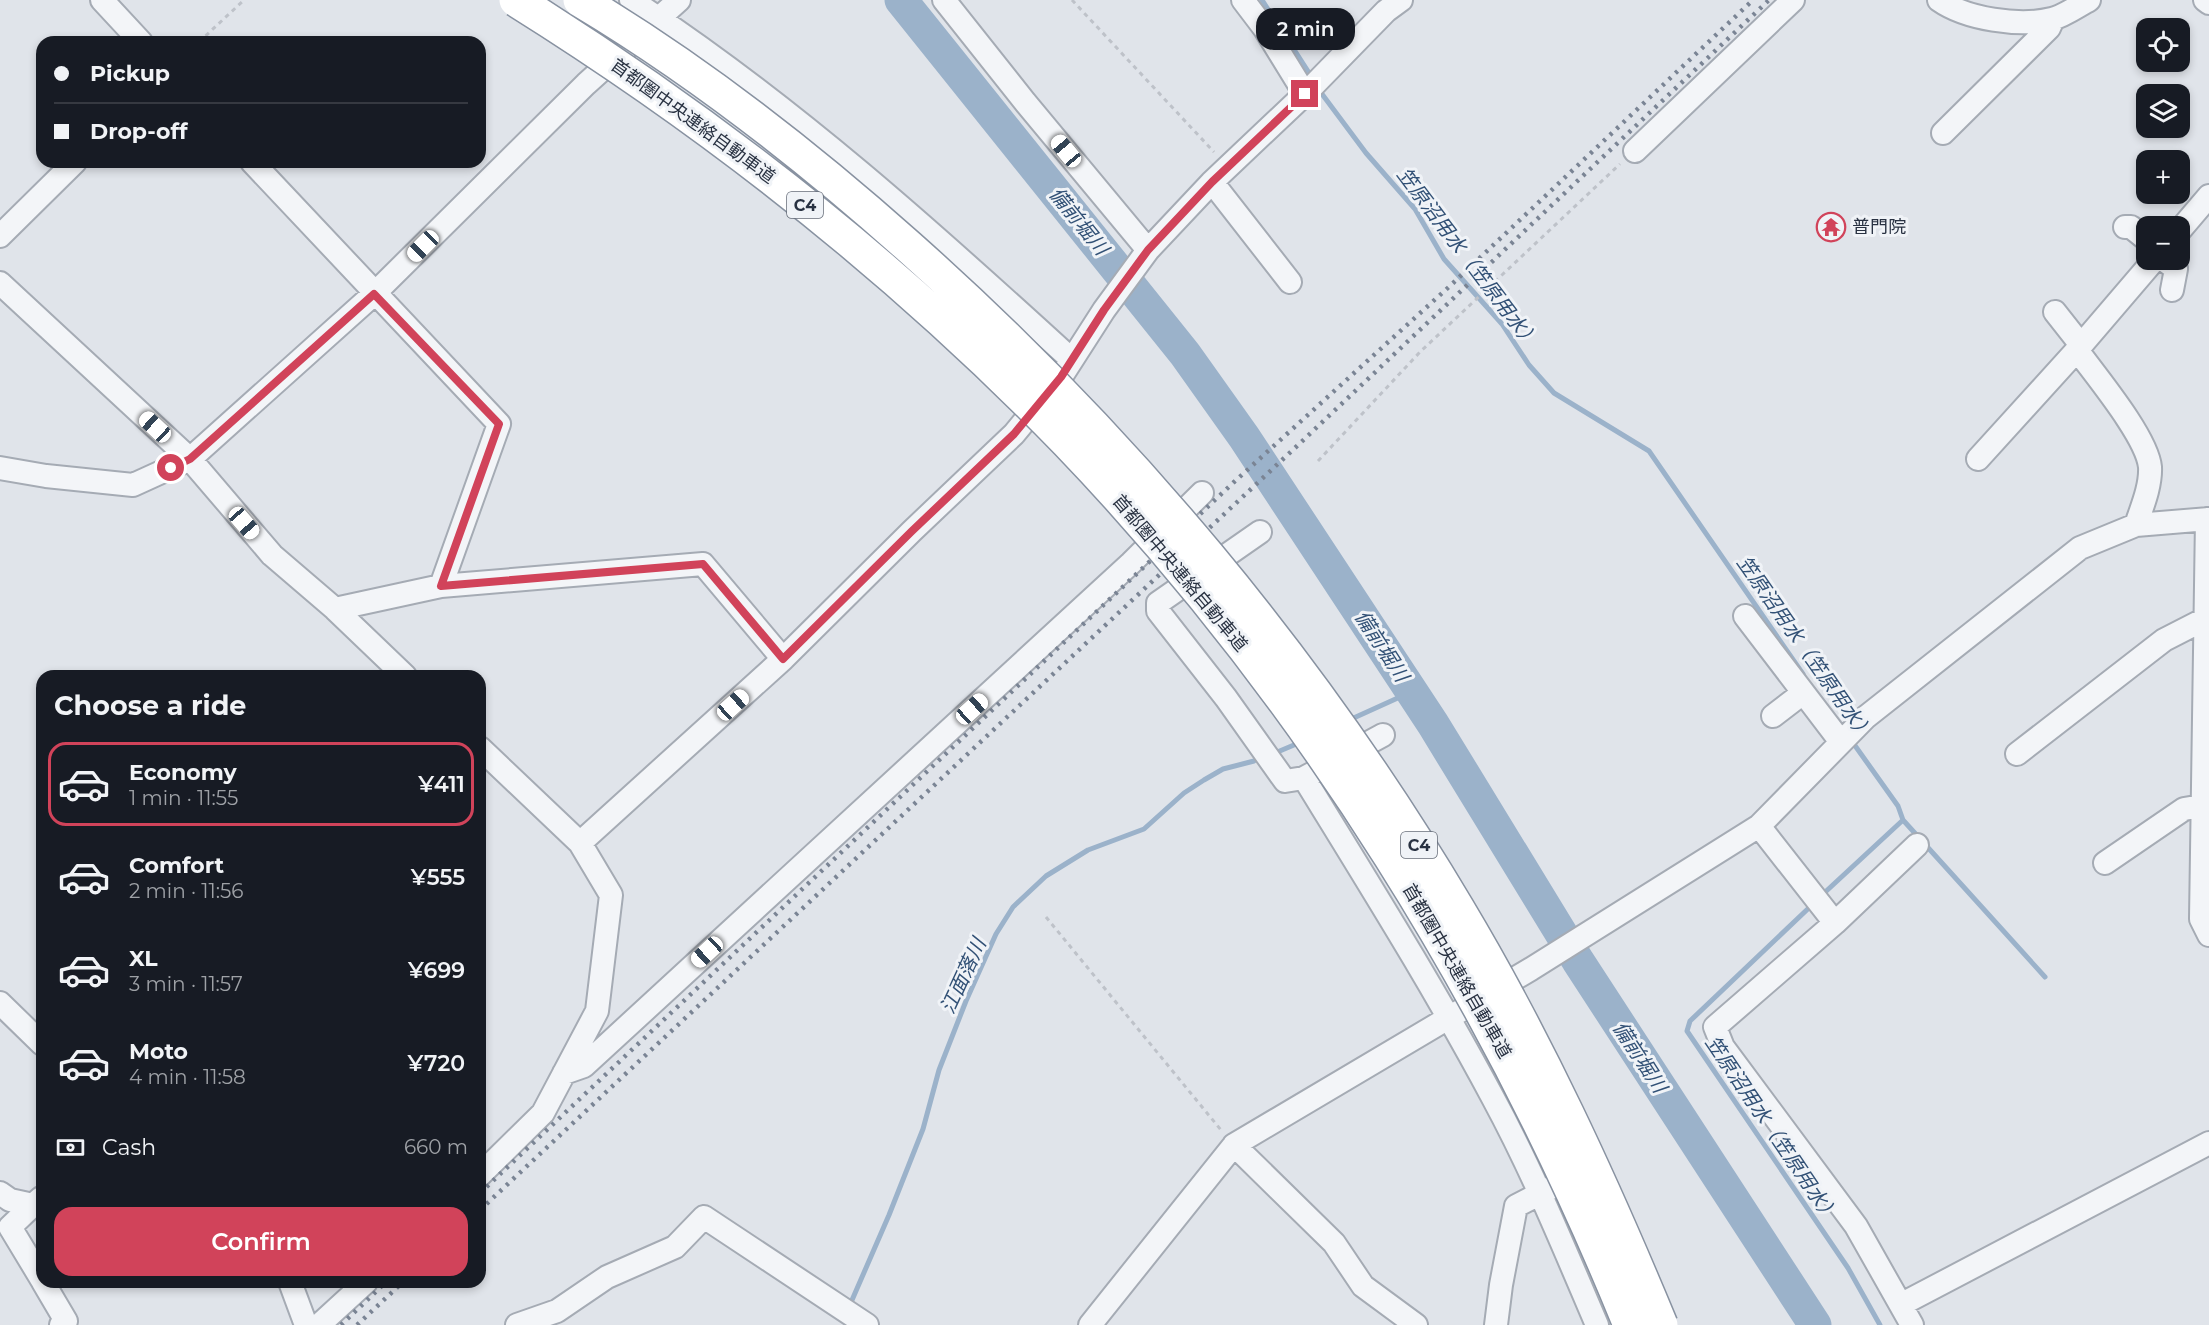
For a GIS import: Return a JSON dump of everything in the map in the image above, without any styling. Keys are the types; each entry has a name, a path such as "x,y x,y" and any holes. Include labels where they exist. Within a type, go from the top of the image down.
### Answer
{"highway":[{"name":"首都圏中央連絡自動車道","path":"516,0 678,108 790,192 986,362 1067,443 1134,515 1262,672 1323,754 1374,830 1438,933 1499,1041 1562,1168 1630,1325"},
{"name":"首都圏中央連絡自動車道","path":"579,0 698,77 787,143 938,273 1090,420 1223,574 1338,724 1460,911 1526,1031 1582,1145 1661,1325"}],"street":[{"path":"102,0 135,36"},
{"path":"631,0 771,100 888,195 1072,360"},
{"path":"0,468 46,476 133,484 190,459 374,294 586,84 679,0"},
{"path":"944,0 1147,251"},
{"path":"1243,0 1307,92"},
{"path":"580,843 783,659 1014,434 1072,360 1104,310 1147,251 1220,175 1307,92 1386,11 1401,0"},
{"path":"1635,151 1793,0"},
{"path":"1939,0 1970,13 2004,22 2053,19 2090,0"},
{"path":"2205,0 2209,3"},
{"path":"1943,133 2049,28 2053,19"},
{"path":"0,236 69,168"},
{"path":"258,168 499,424 441,586"},
{"path":"1220,175 1290,282"},
{"path":"2190,218 2209,196"},
{"path":"2125,227 2131,227 2136,231"},
{"path":"1978,459 2079,348 2145,270"},
{"path":"2172,290 2176,270"},
{"path":"0,283 190,459 272,555 399,670"},
{"path":"2055,312 2136,432 2150,466 2145,498 2136,525"},
{"path":"564,1073 584,1066 1131,563 1202,493"},
{"path":"1090,1325 1234,1145 1535,966 1759,826 1866,717 2080,548 2136,525 2208,519 2205,619 2206,739 2202,806 2201,919 2209,934"},
{"path":"1260,532 1158,603 1158,611 1226,698 1285,781 1304,778 1383,735"},
{"path":"334,609 441,586 703,564 783,659"},
{"path":"1745,616 1841,742"},
{"path":"2017,754 2164,640 2205,619"},
{"path":"1773,716 1803,693"},
{"path":"486,754 580,843 611,895 597,1011 543,1113 486,1169"},
{"path":"1304,778 1449,1017 1494,1099 1541,1193 1597,1325"},
{"path":"2105,863 2184,809 2202,806"},
{"path":"1759,826 1835,923"},
{"path":"1912,1325 1856,1226 1723,1047 1715,1028 1835,923 1917,845"},
{"path":"0,1003 36,1038"},
{"path":"1902,1304 2209,1143"},
{"path":"1234,1145 1334,1243 1363,1286 1416,1325"},
{"path":"1496,1325 1516,1206 1584,1171"},
{"path":"0,1193 10,1200 36,1201"},
{"path":"36,1202 10,1227 36,1270"},
{"path":"517,1325 557,1311 607,1277 675,1248 704,1217 820,1296 854,1316"},
{"path":"47,1288 66,1321 61,1325"},
{"path":"292,1288 306,1325"},
{"path":"319,1325 359,1288"}],"path":[{"path":"206,36 244,0"},
{"path":"1072,0 1220,175"},
{"path":"1318,461 1419,352 1635,151"},
{"path":"1046,917 1234,1145"}],"waterway":[{"name":"備前堀川","path":"901,0 1185,354 1244,437 1433,724 1578,961 1815,1325"},
{"name":"笠原沼用水（笠原用水）","path":"1262,0 1313,79"},
{"name":"笠原沼用水（笠原用水）","path":"1319,90 1366,153 1415,209 1444,259 1502,324 1529,365 1554,393 1649,451 1803,674"},
{"name":"江面落川","path":"1347,721 1411,692"},
{"path":"1851,740 1898,806 1903,820 2045,977"},
{"name":"江面落川","path":"1275,753 1301,742"},
{"name":"江面落川","path":"849,1307 923,1129 939,1070 966,1001 996,934 1013,907 1046,876 1088,850 1144,829 1184,793 1204,780 1223,769 1254,761"},
{"name":"笠原沼用水（笠原用水）","path":"1822,895 1903,820"},
{"name":"笠原沼用水（笠原用水）","path":"1813,904 1690,1021 1687,1031 1848,1268 1880,1325"}],"railway":[{"path":"486,1187 1234,482 1451,285 1753,0"},
{"path":"486,1204 1297,446 1769,0"},
{"path":"341,1325 380,1288"},
{"path":"357,1325 397,1288"}],"place":[{"name":"普門院","path":"1831,227"}],"route":[{"path":"171,468 190,459 374,294 499,424 441,586 703,564 783,659 1014,434 1061,377 1104,310 1148,250 1212,182 1305,94"}]}
